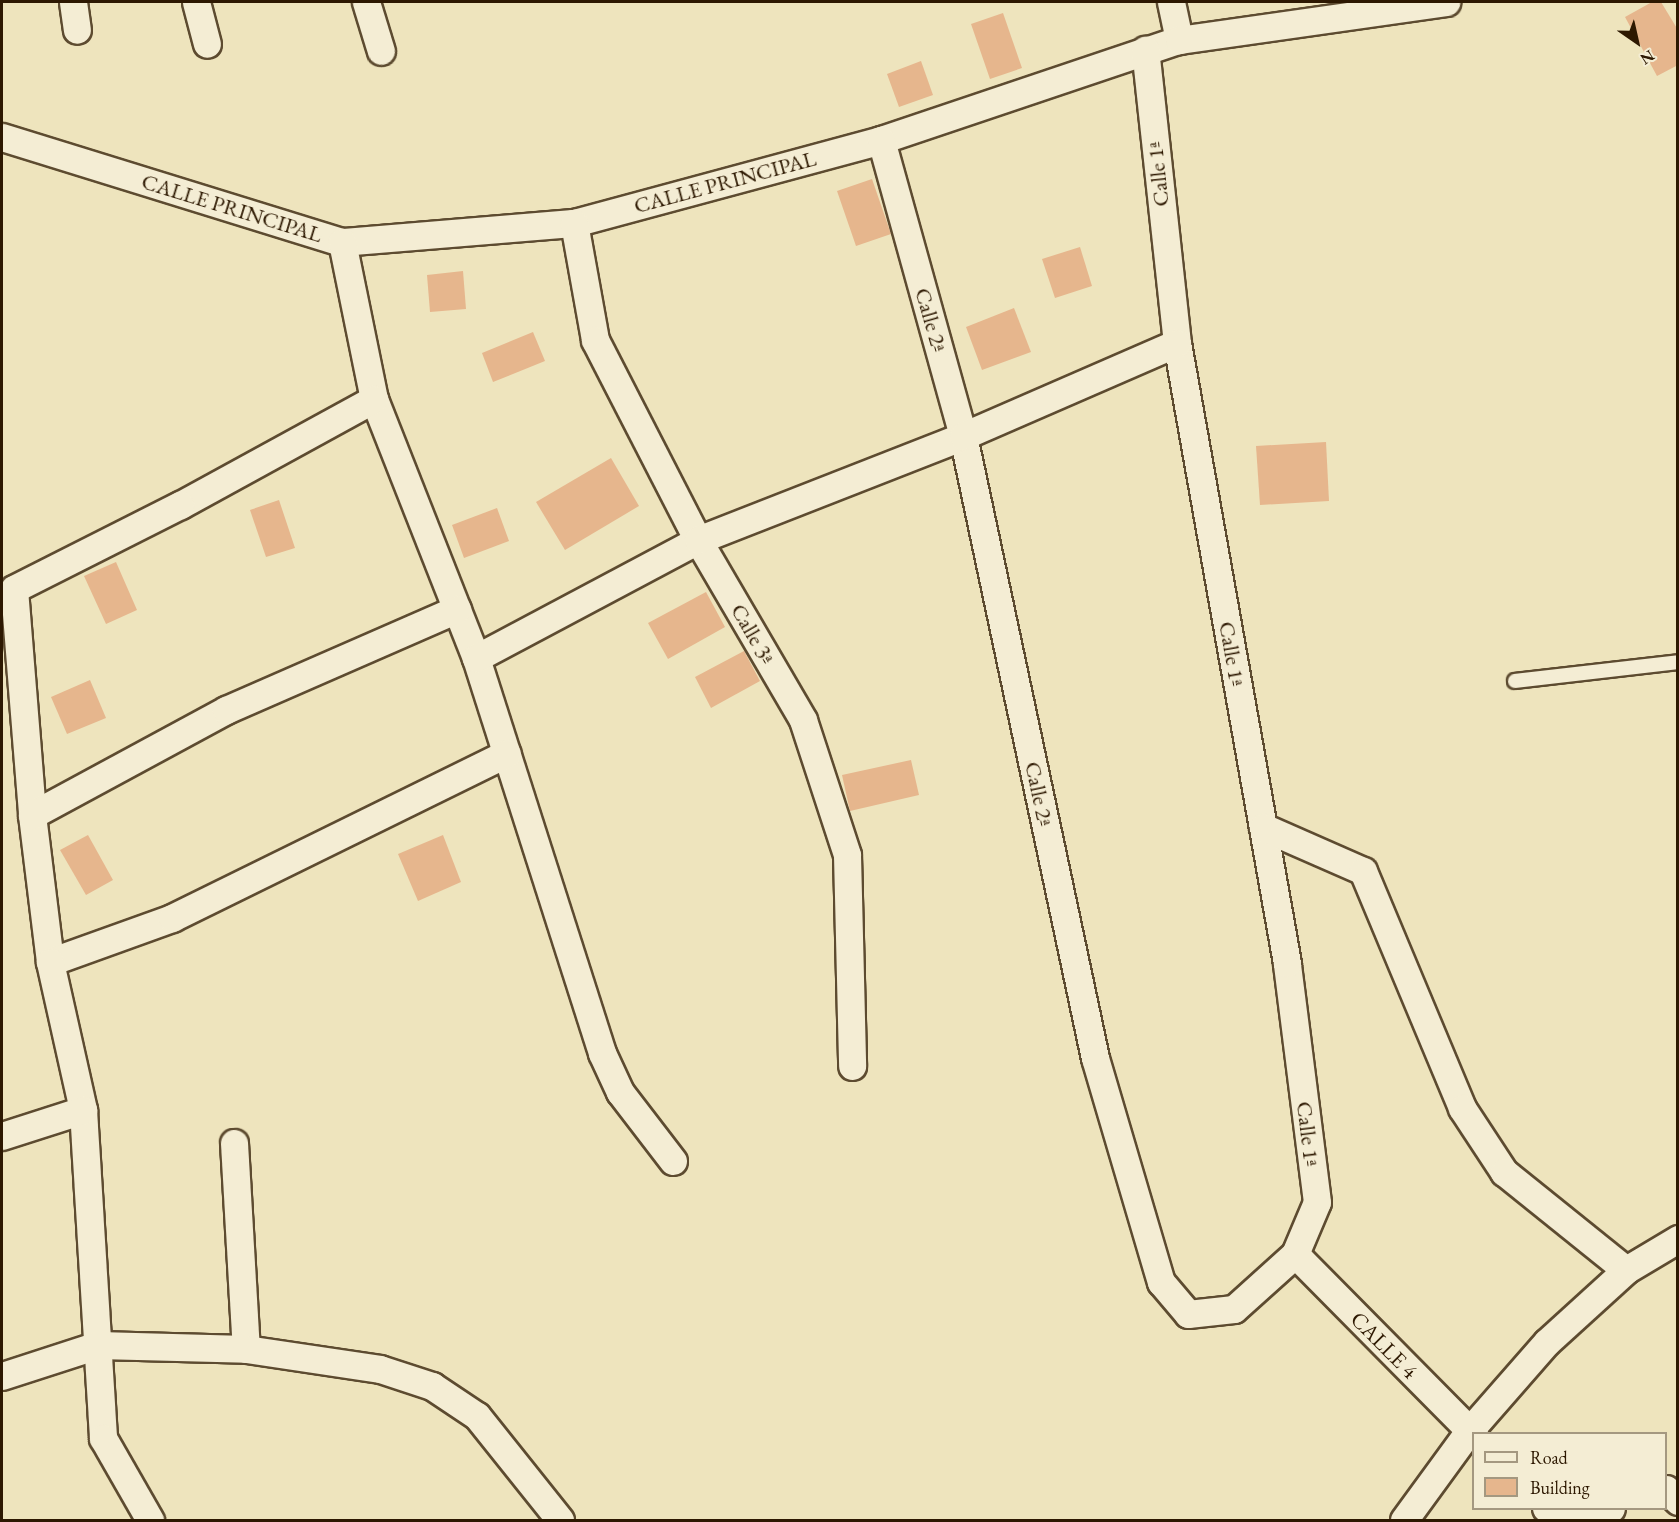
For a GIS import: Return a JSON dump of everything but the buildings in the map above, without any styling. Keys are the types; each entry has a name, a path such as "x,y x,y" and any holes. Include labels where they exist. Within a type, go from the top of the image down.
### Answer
{"street":[{"path":"73,2 77,30"},
{"path":"196,2 207,44"},
{"path":"366,2 381,51"},
{"path":"1171,2 1179,40"},
{"name":"CALLE PRINCIPAL","path":"2,137 342,242 574,223 881,140 1179,40 1446,2"},
{"name":"Calle 1ª","path":"1145,50 1177,343 1287,963 1317,1202 1295,1254"},
{"name":"Calle 2ª","path":"881,140 963,436 1095,1058 1161,1282 1188,1314 1234,1309 1295,1254"},
{"name":"Calle 3ª","path":"574,223 596,340 698,540 803,720 847,855 852,1066"},
{"path":"342,242 374,399 476,658 602,1053 620,1092 673,1161"},
{"path":"476,658 698,540 963,436 1177,343"},
{"path":"150,1521 103,1438 83,1110 50,962 32,814 14,589 180,504 374,399"},
{"path":"32,814 226,710 457,609"},
{"path":"50,962 172,918 507,753"},
{"path":"1263,827 1363,871 1462,1108 1504,1172 1626,1270"},
{"path":"2,1136 83,1110"},
{"path":"234,1143 246,1349"},
{"path":"1473,1432 1547,1342 1626,1270 1677,1239"},
{"name":"CALLE 4","path":"1295,1254 1472,1433"},
{"path":"2,1376 98,1345 246,1349 380,1369 432,1386 477,1416 560,1521"},
{"path":"1404,1521 1472,1433"},
{"path":"1548,1510 1558,1517 1590,1518 1609,1510"}],"lane":[{"path":"1515,681 1677,663"}]}
